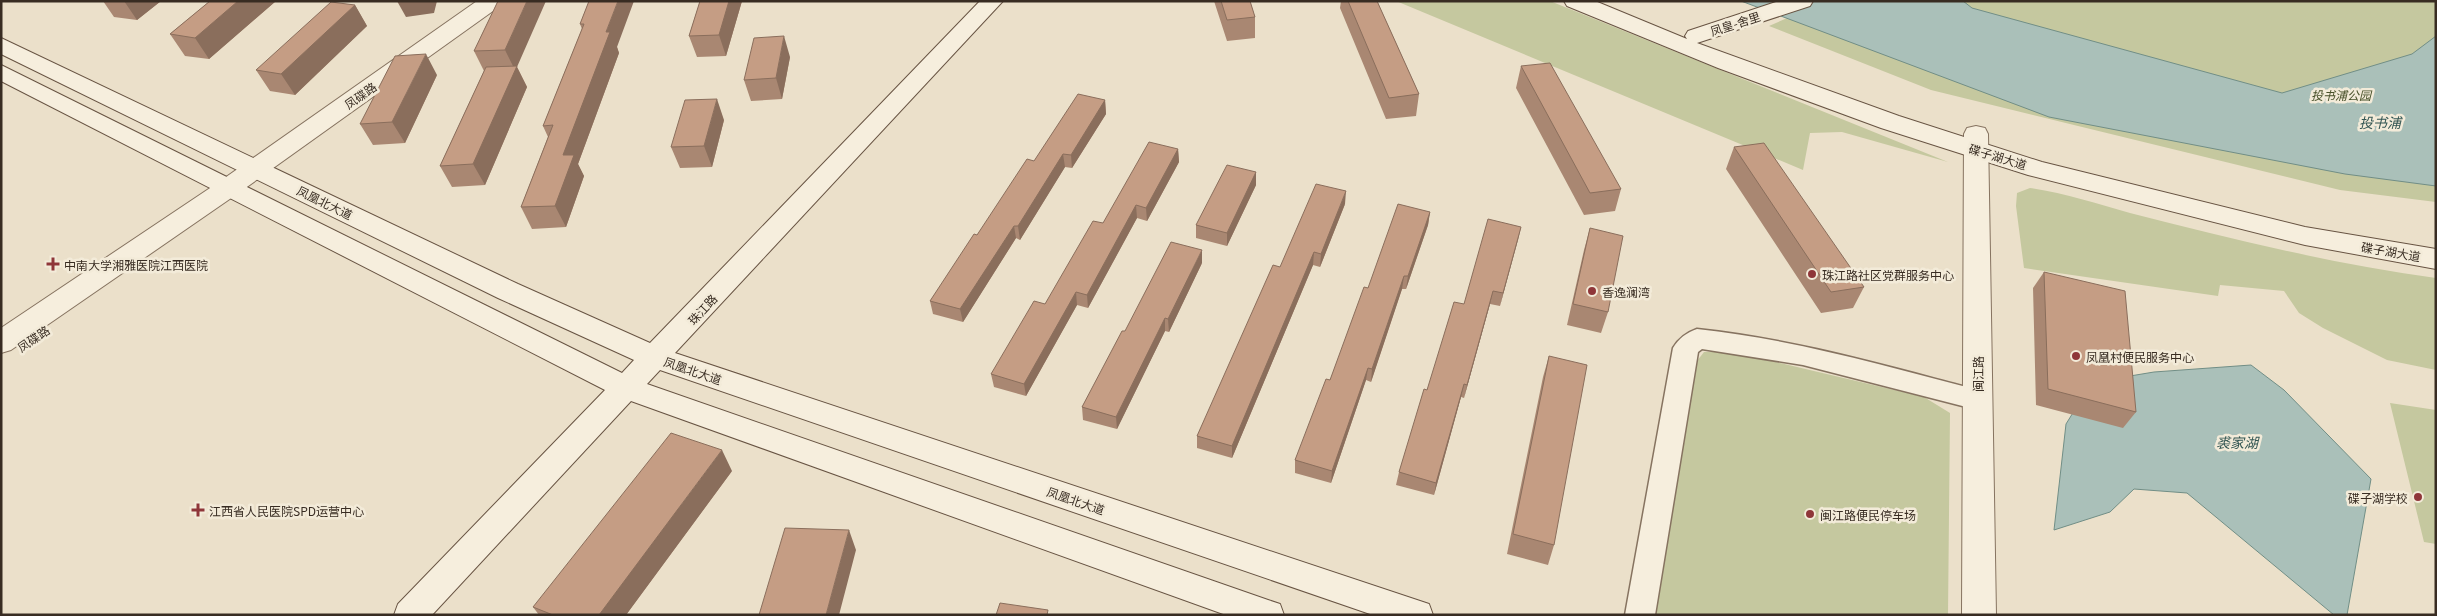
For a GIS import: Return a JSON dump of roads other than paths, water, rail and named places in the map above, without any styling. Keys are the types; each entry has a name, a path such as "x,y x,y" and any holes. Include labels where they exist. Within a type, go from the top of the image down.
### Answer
{"main road":[{"name":"凤碟路","path":"1,342 228,188 492,1"},
{"name":"珠江路","path":"410,615 656,358 992,1"},
{"name":"碟子湖大道","path":"1576,1 1726,63 1890,122 2389,236 2436,243"},
{"name":"碟子湖大道","path":"1610,1 1696,36 1976,142 2038,169 2305,236 2436,259"},
{"name":"凤皇-舍里","path":"1696,36 1802,1"},
{"name":"凤凰北大道","path":"1,45 499,287 656,358 1417,615"},
{"path":"1,72 626,388 1268,615"},
{"name":"闽江路","path":"1976,142 1979,615"},
{"name":"凤碟路","path":"1,360 211,218 228,188"}],"street":[{"path":"1640,615 1686,348 1697,340 1777,349 1978,400"}],"water":[{"name":"投书浦","path":"1741,1 1963,1 1972,8 2282,93 2412,54 2436,36 2436,186 2345,174 2049,117"},
{"name":"裘家湖","path":"2251,365 2284,390 2371,479 2347,615 2334,615 2187,493 2134,489 2110,512 2054,530 2066,424 2084,395 2112,379 2154,372"}],"place":[{"name":"中南大学湘雅医院江西医院","path":"53,264"},
{"name":"珠江路社区党群服务中心","path":"1812,274"},
{"name":"香逸澜湾","path":"1592,291"},
{"name":"凤凰村便民服务中心","path":"2076,356"},
{"name":"碟子湖学校","path":"2418,497"},
{"name":"江西省人民医院SPD运营中心","path":"198,510"},
{"name":"闽江路便民停车场","path":"1810,514"}],"park label":[{"name":"投书浦公园","path":"2341,94"}]}
